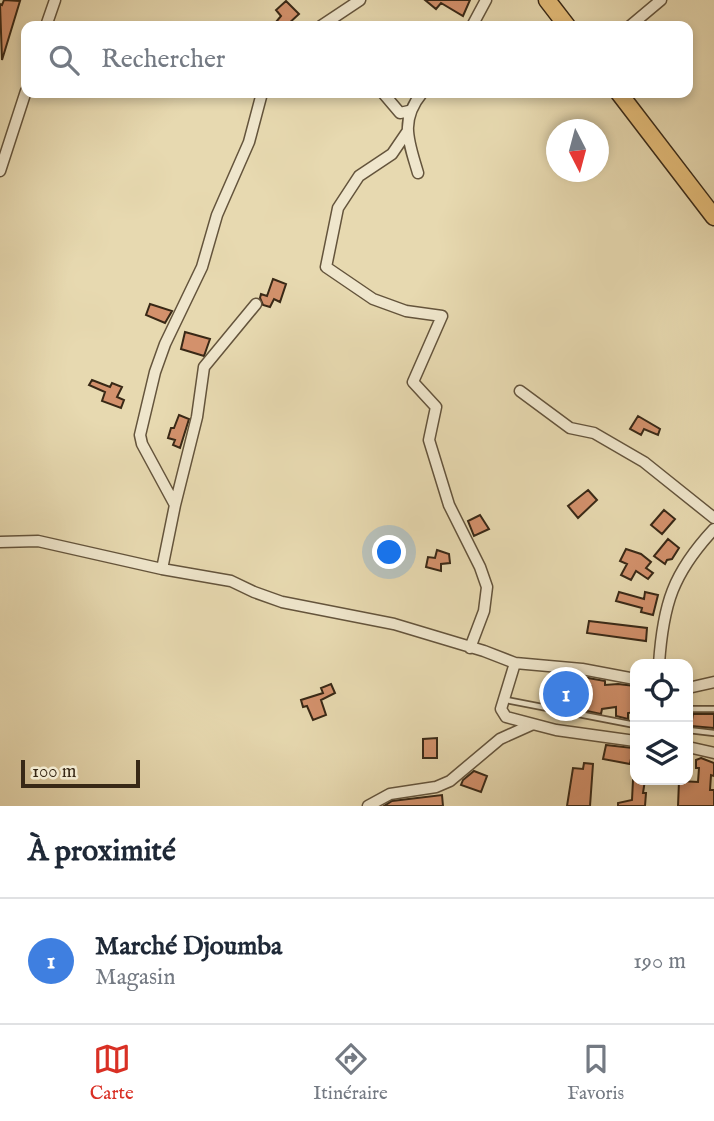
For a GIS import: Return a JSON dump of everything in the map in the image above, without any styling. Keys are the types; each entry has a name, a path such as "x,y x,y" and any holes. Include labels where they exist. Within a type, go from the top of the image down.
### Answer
{"highway":[{"path":"547,0 563,21"},
{"path":"622,98 714,217"}],"street":[{"path":"48,21 55,0"},
{"path":"330,21 360,0"},
{"path":"475,21 486,0"},
{"path":"636,21 661,0"},
{"path":"0,171 24,98"},
{"path":"175,505 142,444 140,435 164,344 202,267 217,215 249,142 260,98"},
{"path":"387,98 400,113 409,111"},
{"path":"418,98 409,111 407,132 418,173"},
{"path":"407,132 392,155 359,176 338,208 326,267 373,299 405,311 442,316 413,382 436,407 429,440 449,505 481,568 487,587 484,611 470,648"},
{"path":"162,569 197,417 204,367 256,304"},
{"path":"520,391 570,428 594,433 644,462 714,517"},
{"path":"659,659 661,629 677,576 714,529"},
{"path":"0,542 38,541 162,569 231,581 282,602 394,624 515,663 582,668 630,677"},
{"path":"515,663 502,709 506,717 531,725 630,740"},
{"path":"693,687 714,682"},
{"path":"368,806 390,794 436,788 450,781 500,738 531,725"},
{"path":"693,748 714,752"}],"lane":[{"path":"504,699 630,724"},
{"path":"693,709 714,709"},
{"path":"693,731 714,733"}],"building":[{"path":"4,0 20,1 2,60 0,4 2,5"},
{"path":"425,0 470,0 463,16 441,3 436,9"},
{"path":"286,1 299,14 291,21 277,21 281,16 276,10"},
{"path":"273,279 286,284 280,302 274,299 270,307 263,305 260,298 261,294 267,296"},
{"path":"150,304 172,311 165,323 146,315"},
{"path":"185,332 210,339 204,356 181,349"},
{"path":"92,380 110,387 112,383 122,387 117,397 124,400 121,408 102,401 105,392 89,385"},
{"path":"179,415 189,419 180,448 173,445 175,440 168,438"},
{"path":"638,416 660,429 658,435 644,429 641,435 630,429"},
{"path":"588,490 597,500 578,518 568,506"},
{"path":"664,510 675,519 662,534 651,525"},
{"path":"480,515 489,529 474,536 468,521"},
{"path":"668,539 679,548 665,564 654,556"},
{"path":"626,549 641,554 651,562 646,568 653,573 648,579 636,571 631,580 621,575 627,564 620,561"},
{"path":"437,550 449,554 450,563 441,564 441,571 426,567 428,557 435,558"},
{"path":"619,592 644,599 645,592 658,595 653,615 641,612 642,608 616,601"},
{"path":"589,621 647,628 646,641 587,633"},
{"path":"588,678 605,681 605,685 630,685 628,719 616,716 616,707 602,709 601,714 587,711 591,686 586,685"},
{"path":"331,684 335,693 321,700 326,715 313,720 301,700 323,693 321,688"},
{"path":"693,714 714,714 714,728 693,726"},
{"path":"437,738 437,758 423,758 423,739"},
{"path":"606,745 630,748 630,764 603,759"},
{"path":"701,758 714,763 710,790 714,790 714,806 678,806 679,785 693,785 693,782 698,782 699,768 696,768 696,760"},
{"path":"584,763 593,764 590,806 567,806 573,768 583,769"},
{"path":"474,771 487,776 481,792 461,785"},
{"path":"633,785 644,785 645,806 618,806 618,803 632,800"},
{"path":"442,795 443,806 384,806 392,801"}],"place":[{"name":"Marché Djoumba","path":"566,694"}]}
